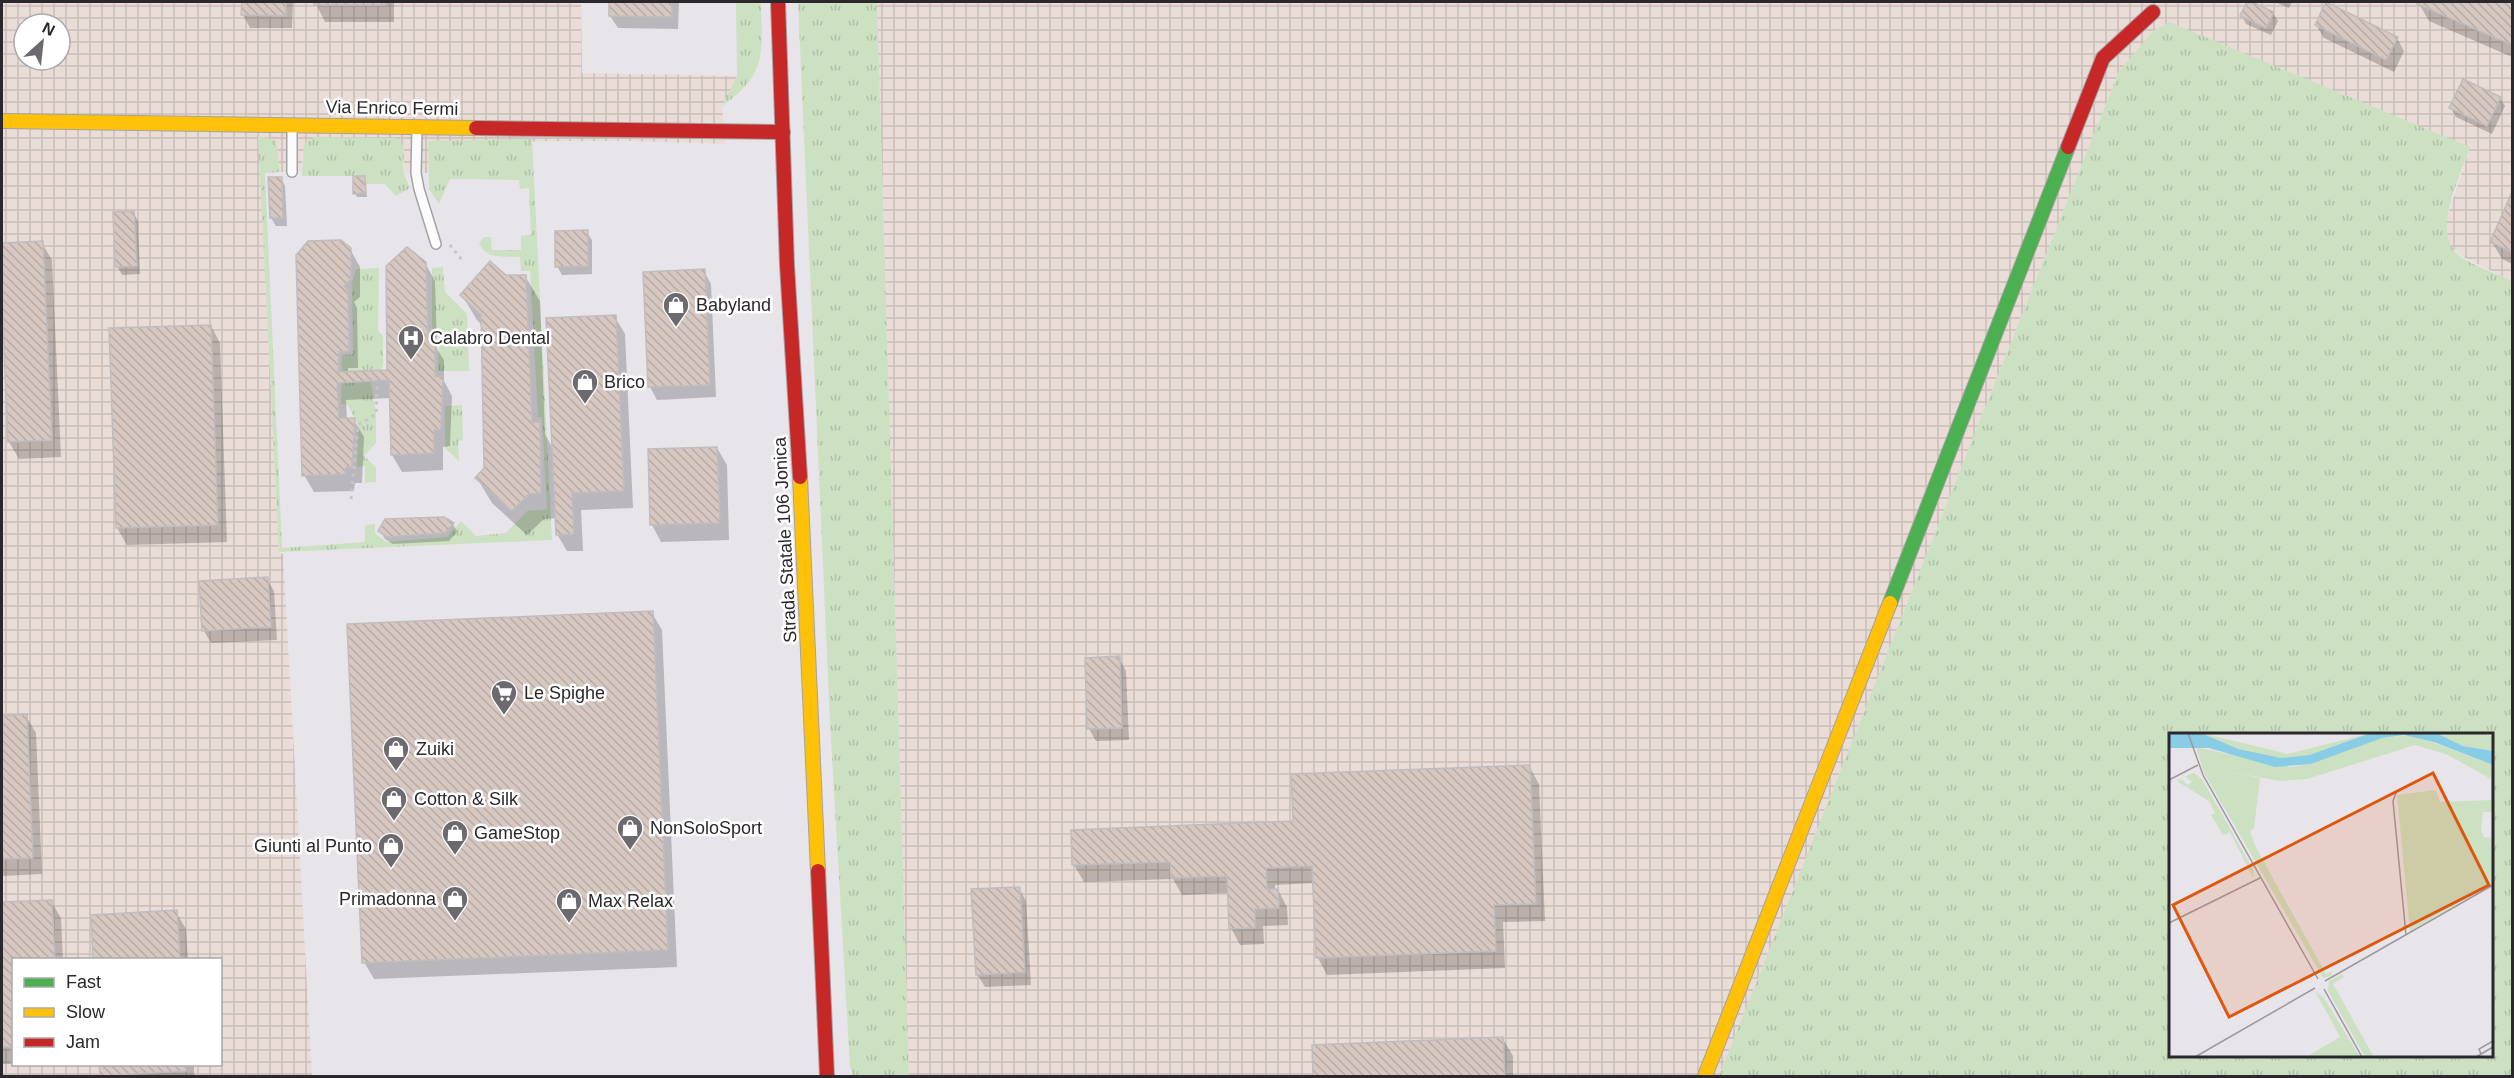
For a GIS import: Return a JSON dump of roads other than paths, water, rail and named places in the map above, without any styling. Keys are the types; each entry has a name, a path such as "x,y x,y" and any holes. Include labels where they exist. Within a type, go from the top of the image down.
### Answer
{"street":[{"name":"Strada Statale 106 Jonica","path":"778,2 787,265 801,486 827,1077"},
{"path":"1705,1077 2103,58 2153,12"},
{"name":"Via Enrico Fermi","path":"2,121 783,132"}],"lane":[{"path":"292,125 292,172"},
{"path":"417,127 417,181 436,244"}],"place":[{"name":"Babyland","path":"676,328"},
{"name":"Calabro Dental","path":"411,361"},
{"name":"Brico","path":"585,405"},
{"name":"Le Spighe","path":"504,716"},
{"name":"Zuiki","path":"396,772"},
{"name":"Cotton & Silk","path":"394,822"},
{"name":"NonSoloSport","path":"630,851"},
{"name":"GameStop","path":"455,856"},
{"name":"Giunti al Punto","path":"391,869"},
{"name":"Primadonna","path":"455,922"},
{"name":"Max Relax","path":"569,924"}]}
